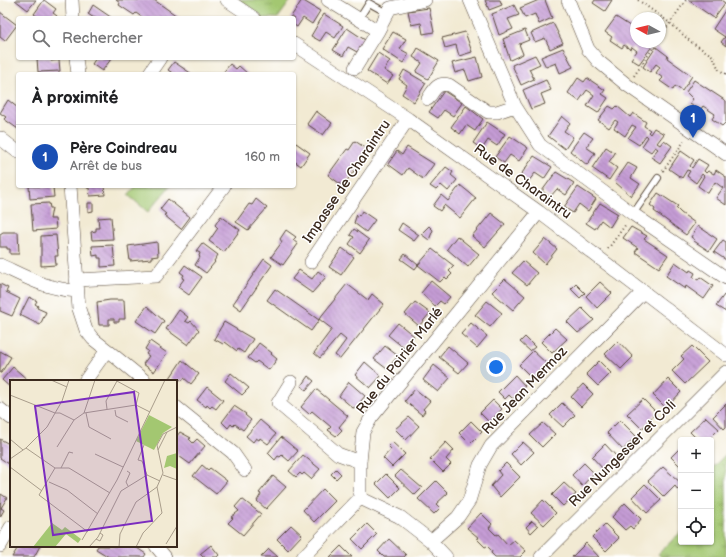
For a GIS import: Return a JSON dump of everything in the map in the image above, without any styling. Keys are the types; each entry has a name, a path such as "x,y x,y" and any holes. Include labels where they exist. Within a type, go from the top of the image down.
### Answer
{"street":[{"path":"71,0 73,16"},
{"path":"228,0 251,16"},
{"path":"328,0 378,31"},
{"path":"355,68 378,31 390,8 425,0"},
{"path":"470,0 515,106 540,145 633,214 726,278"},
{"path":"570,3 588,49 609,71 726,154"},
{"name":"Rue de Charaintru","path":"296,45 408,119 539,212 726,355"},
{"path":"76,60 78,72"},
{"path":"150,72 159,60"},
{"path":"428,99 437,86 443,84 449,86 488,112 497,112 515,106"},
{"name":"Impasse de Charaintru","path":"311,262 408,119"},
{"path":"0,138 16,150"},
{"path":"70,188 80,314 86,330 93,339 144,380"},
{"path":"0,265 42,286 62,290 77,285 156,276 222,188"},
{"name":"Rue du Poirier Marlé","path":"360,498 360,462 363,432 371,418 539,212"},
{"name":"Rue Jean Mermoz","path":"431,542 458,518 469,501 480,465 491,446 644,291"},
{"path":"86,380 107,350"},
{"name":"Rue Nungesser et Coli","path":"541,557 726,372"},
{"path":"291,382 278,403 338,454 360,462"},
{"path":"177,408 233,453 245,470"},
{"path":"0,409 10,417"},
{"path":"303,557 360,498 400,517 431,542 446,557"},
{"path":"0,546 10,529"},
{"path":"157,547 165,557"}],"lane":[{"path":"359,19 369,3 387,13"},
{"path":"633,214 658,178"}],"path":[{"path":"638,0 670,22 691,42 713,56 719,70 726,74"},
{"path":"666,28 686,0"},
{"path":"628,85 653,48"},
{"path":"658,178 692,130"},
{"path":"601,258 633,214"}],"green space":[{"path":"236,0 291,0 279,16 259,16"},
{"path":"134,188 168,188 148,212 128,195"},
{"path":"726,454 726,557 661,557 658,554 678,535 678,545 714,545 714,466"}],"building":[{"path":"15,0 36,0 28,10"},
{"path":"44,0 56,9 53,13 57,16 36,16 34,14"},
{"path":"116,0 154,0 177,16 140,16 136,13 134,15 119,5 120,3"},
{"path":"302,0 320,11 312,24 303,18 297,27 296,16 291,16"},
{"path":"485,0 500,0 502,5 489,10"},
{"path":"539,0 545,0 552,18 539,24 535,14 525,18 520,8"},
{"path":"595,0 612,0 605,11 593,3"},
{"path":"688,0 721,0 725,3 714,18"},
{"path":"93,5 109,16 91,16 88,14"},
{"path":"514,5 519,15 508,19 513,29 499,35 492,14"},
{"path":"429,8 434,32 423,34 421,23 411,25 408,11"},
{"path":"726,9 726,46 721,42 725,37 713,29"},
{"path":"0,12 16,24 16,26 5,41 0,37"},
{"path":"324,14 343,26 335,38 326,32 320,41 311,36"},
{"path":"616,17 630,26 631,50 624,45 622,48 610,40 612,37 605,32"},
{"path":"553,23 563,43 550,49 545,38 535,42 531,33"},
{"path":"347,28 365,40 357,52 348,47 343,56 333,50"},
{"path":"525,30 529,40 519,44 523,54 510,60 503,39"},
{"path":"393,32 406,39 400,49 409,54 403,63 382,49"},
{"path":"465,32 472,52 459,56 456,45 445,48 442,38"},
{"path":"418,48 439,61 428,79 416,72 422,63 413,57"},
{"path":"563,48 573,67 560,73 556,63 546,67 541,57"},
{"path":"633,48 651,48 639,64 631,59 637,51"},
{"path":"655,48 657,48 668,56 667,58 692,76 682,91 675,86 673,90 660,81 663,78 656,73 660,67 656,64 650,72 643,67"},
{"path":"378,53 390,61 384,70 393,76 387,84 367,71"},
{"path":"535,55 540,64 529,69 534,79 521,85 512,65"},
{"path":"477,57 482,77 469,81 465,70 455,73 452,63"},
{"path":"37,60 59,60 60,71 38,72"},
{"path":"95,60 110,60 102,71 92,64"},
{"path":"174,62 189,72 171,72 168,70"},
{"path":"230,64 236,69 239,66 246,72 224,72"},
{"path":"404,70 426,83 414,102 402,94 407,85 399,79"},
{"path":"578,78 584,82 587,78 605,90 602,94 608,98 598,113 587,106 594,95 587,90 579,101 568,93"},
{"path":"546,80 551,90 541,94 545,104 531,109 523,90"},
{"path":"694,80 726,101 726,122 722,126 712,119 715,114 703,106 700,110 690,103 693,99 686,92"},
{"path":"444,91 462,103 453,116 444,110 438,118 429,112"},
{"path":"8,100 16,106 16,128 4,119 6,117 0,113"},
{"path":"466,106 483,119 475,131 466,125 460,134 451,127"},
{"path":"609,106 614,109 617,106 630,117 633,113 646,122 644,126 650,130 648,132 650,134 654,128 664,134 657,143 660,145 664,140 672,146 660,163 651,157 658,149 655,147 651,152 642,146 648,137 646,135 639,145 628,138 636,127 632,125 625,136 614,128 618,122 615,120 609,128 598,120"},
{"path":"316,111 332,123 323,135 307,124"},
{"path":"562,116 570,123 564,131 573,137 565,149 548,136"},
{"path":"487,122 505,134 497,146 488,140 482,149 473,143"},
{"path":"584,132 593,138 586,147 595,153 587,165 570,151"},
{"path":"510,136 528,148 519,161 510,155 504,163 495,157"},
{"path":"355,141 367,149 360,158 362,160 343,186 328,175 347,149 349,150"},
{"path":"296,143 310,153 301,166 296,162"},
{"path":"407,147 434,164 423,179 408,168 403,175 388,164 397,151 402,155"},
{"path":"606,147 615,153 609,162 617,168 609,180 592,168"},
{"path":"681,151 694,160 690,166 692,168 698,159 708,165 704,171 706,173 708,171 714,174 716,170 726,177 726,205 716,198 723,188 715,182 708,193 698,186 704,176 702,174 696,183 687,176 690,171 687,170 682,178 669,169"},
{"path":"534,156 552,167 544,179 535,173 528,182 520,176"},
{"path":"628,163 637,168 631,178 640,184 631,196 615,182"},
{"path":"446,167 453,172 451,175 457,180 448,191 441,185 436,190 430,186"},
{"path":"556,172 574,183 566,195 557,189 550,197 542,191"},
{"path":"460,185 476,198 460,218 444,205 440,211 433,206 441,195 448,201"},
{"path":"578,187 596,199 588,211 579,204 573,213 564,207"},
{"path":"29,188 53,188 54,197 30,199"},
{"path":"89,188 104,188 105,195 90,196"},
{"path":"658,193 678,206 676,208 695,223 686,235 654,211 655,209 650,205"},
{"path":"168,199 190,217 181,229 164,215 166,214 160,209"},
{"path":"256,199 267,208 248,230 236,222 249,204 252,205"},
{"path":"49,203 50,208 52,208 50,219 55,219 56,229 33,231 31,204"},
{"path":"88,203 93,203 93,211 88,212"},
{"path":"600,203 618,214 610,227 601,220 595,229 586,223"},
{"path":"362,211 375,220 366,232 354,223 357,214 359,216"},
{"path":"491,213 505,224 485,247 472,236"},
{"path":"221,216 240,230 224,252 209,241 218,228 215,225"},
{"path":"111,217 113,239 92,240 91,232 96,231 96,228 99,228 98,218"},
{"path":"402,223 419,235 414,241 398,230"},
{"path":"429,226 433,230 429,240 421,234"},
{"path":"698,226 717,239 709,251 694,241 695,240 691,237"},
{"path":"631,227 647,236 644,239 668,255 659,268 635,252 638,248 623,238"},
{"path":"354,229 369,240 360,253 349,244 354,237 350,235"},
{"path":"286,230 296,237 293,240 298,244 283,265 271,257 282,242 280,239"},
{"path":"3,232 18,232 19,254 10,254 10,249 7,249 7,247 0,247 0,234"},
{"path":"56,235 58,256 55,256 56,265 41,266 41,236"},
{"path":"457,236 479,254 468,267 447,249"},
{"path":"545,239 557,249 545,264 533,253"},
{"path":"723,240 726,242 726,260 714,252"},
{"path":"157,242 158,256 151,257 151,259 130,261 128,246"},
{"path":"202,243 218,255 214,261 215,262 206,273 195,265 200,257 200,253 196,251"},
{"path":"113,245 115,266 101,267 101,258 98,258 98,255 93,256 92,246"},
{"path":"342,248 354,257 341,275 329,267"},
{"path":"432,249 454,266 449,271 452,274 447,279 445,277 440,282 418,265"},
{"path":"405,254 418,265 415,269 401,259"},
{"path":"264,259 272,265 241,310 233,304"},
{"path":"523,261 537,273 527,285 512,273"},
{"path":"675,262 689,272 690,270 695,273 693,277 698,280 700,277 713,286 704,299 686,286 685,289 666,276"},
{"path":"185,265 202,277 189,295 178,287 184,279 182,278 184,275 180,272"},
{"path":"299,270 312,279 318,271 326,277 312,293 292,279"},
{"path":"505,279 525,296 513,310 492,292"},
{"path":"431,281 450,297 444,304 440,301 435,306 421,293"},
{"path":"600,282 612,293 597,308 586,296"},
{"path":"0,284 8,288 6,292 20,299 12,316 0,311"},
{"path":"347,284 368,300 372,294 384,304 340,359 335,355 346,340 340,335 320,358 314,353 332,329 319,319"},
{"path":"576,284 585,293 580,298 571,289"},
{"path":"275,289 319,320 311,331 267,300"},
{"path":"724,295 726,296 726,312 716,306"},
{"path":"29,297 37,301 35,304 38,306 37,308 46,312 40,325 20,315"},
{"path":"124,300 125,319 119,319 119,322 114,322 114,319 109,319 109,325 99,325 97,302"},
{"path":"487,301 502,313 490,327 475,315"},
{"path":"415,302 430,313 419,326 405,314"},
{"path":"147,306 164,321 155,334 136,321"},
{"path":"582,308 594,320 578,333 567,322"},
{"path":"179,310 188,317 185,321 189,323 191,321 199,330 188,345 166,329"},
{"path":"224,322 253,339 244,353 238,349 237,351 225,342 223,344 214,339"},
{"path":"398,323 414,336 404,348 388,335"},
{"path":"471,323 487,336 477,348 461,334"},
{"path":"555,328 567,339 552,353 541,342"},
{"path":"525,337 535,347 530,351 520,342"},
{"path":"150,341 167,353 154,372 143,364 149,356 146,354 148,351 145,349"},
{"path":"618,341 633,357 621,369 605,354"},
{"path":"259,343 277,359 269,370 257,361 255,363 248,358"},
{"path":"385,346 398,356 387,369 374,359"},
{"path":"448,346 468,363 459,373 439,357"},
{"path":"692,346 708,362 685,384 672,371 684,359 681,356"},
{"path":"0,351 11,357 1,373 0,373"},
{"path":"533,351 547,364 532,378 519,365"},
{"path":"182,360 199,374 191,384 184,378 182,381 180,379 177,384 177,380 170,378"},
{"path":"599,361 611,373 598,386 586,374"},
{"path":"365,362 381,376 370,388 355,375"},
{"path":"434,365 450,378 438,392 423,380"},
{"path":"13,367 28,380 10,380 10,387 2,380"},
{"path":"231,373 249,388 242,395 225,381"},
{"path":"515,375 525,386 513,399 509,395 505,399 498,392"},
{"path":"308,376 314,381 306,390 301,386"},
{"path":"668,379 681,392 666,408 653,395"},
{"path":"349,382 365,396 356,407 353,408 339,396"},
{"path":"583,384 593,394 581,407 571,397"},
{"path":"207,387 223,400 216,409 212,406 210,408 207,405 206,407 197,400"},
{"path":"316,389 348,416 339,427 342,430 336,436 328,430 331,427 312,411 309,414 301,407"},
{"path":"415,389 430,401 423,409 425,411 422,415 405,401"},
{"path":"643,399 656,412 642,429 627,414"},
{"path":"493,400 502,409 489,422 480,413"},
{"path":"562,403 575,415 563,427 550,415"},
{"path":"726,404 726,427 724,429 713,417"},
{"path":"234,406 246,414 245,415 251,420 243,430 235,424 233,426 231,424 228,428 222,422"},
{"path":"409,417 419,426 406,440 395,429"},
{"path":"706,417 719,429 711,437 695,437 690,432"},
{"path":"260,420 276,434 268,444 260,438 259,440 256,438 253,442 246,436"},
{"path":"620,420 636,436 623,450 607,433"},
{"path":"471,421 482,432 470,444 459,433"},
{"path":"543,423 555,434 542,447 530,435"},
{"path":"180,432 191,438 189,439 193,443 197,439 205,446 190,464 177,455 177,436"},
{"path":"281,437 298,451 289,461 282,455 280,457 278,456 275,460 268,453"},
{"path":"0,439 10,444 9,464 0,458"},
{"path":"392,442 405,454 392,467 383,458 391,449 388,446"},
{"path":"446,442 454,450 446,459 451,464 443,472 430,459"},
{"path":"523,442 534,452 521,465 511,454"},
{"path":"605,444 617,457 604,470 592,457"},
{"path":"678,450 678,464 671,457"},
{"path":"303,455 320,469 311,479 304,473 302,475 300,473 296,477 289,471"},
{"path":"506,463 520,477 500,497 491,486 501,475 498,471"},
{"path":"584,463 594,473 582,486 572,475"},
{"path":"202,465 208,470 210,468 227,481 216,494 193,476"},
{"path":"663,467 678,480 678,490 675,486 664,497 648,481"},
{"path":"336,469 341,474 336,479 331,474"},
{"path":"401,470 422,488 415,495 395,476"},
{"path":"386,474 400,488 390,498 376,484"},
{"path":"273,476 286,487 266,509 257,501 261,494 259,493"},
{"path":"436,481 448,493 436,504 440,508 434,514 418,499"},
{"path":"564,483 576,494 563,506 552,495"},
{"path":"645,484 661,500 647,513 632,497"},
{"path":"323,489 335,501 314,522 303,510"},
{"path":"1,494 7,498 1,508 4,510 0,517"},
{"path":"242,499 261,514 243,535 228,523 233,518 231,517 239,511 235,507"},
{"path":"543,500 556,513 544,525 531,513"},
{"path":"625,503 641,519 633,529 630,526 625,530 612,517"},
{"path":"481,513 492,524 489,528 496,535 498,534 508,545 514,540 526,551 520,557 495,557 491,553 492,551 487,546 485,547 477,539 479,538 467,528"},
{"path":"532,521 538,526 531,533 526,527"},
{"path":"367,524 377,534 362,549 352,539"},
{"path":"605,524 619,538 606,551 592,537"},
{"path":"291,525 302,535 288,550 277,539"},
{"path":"389,539 406,555 404,557 384,557 378,551"},
{"path":"586,543 599,557 572,557"},
{"path":"211,545 219,555 217,557 203,557 200,554"},
{"path":"341,546 352,557 330,557"},
{"path":"18,547 39,547 34,557 12,557"},
{"path":"97,547 136,547 146,554 144,557 109,557 96,549"},
{"path":"269,549 278,557 261,557"}],"place":[{"name":"Père Coindreau","path":"693,138"}]}
